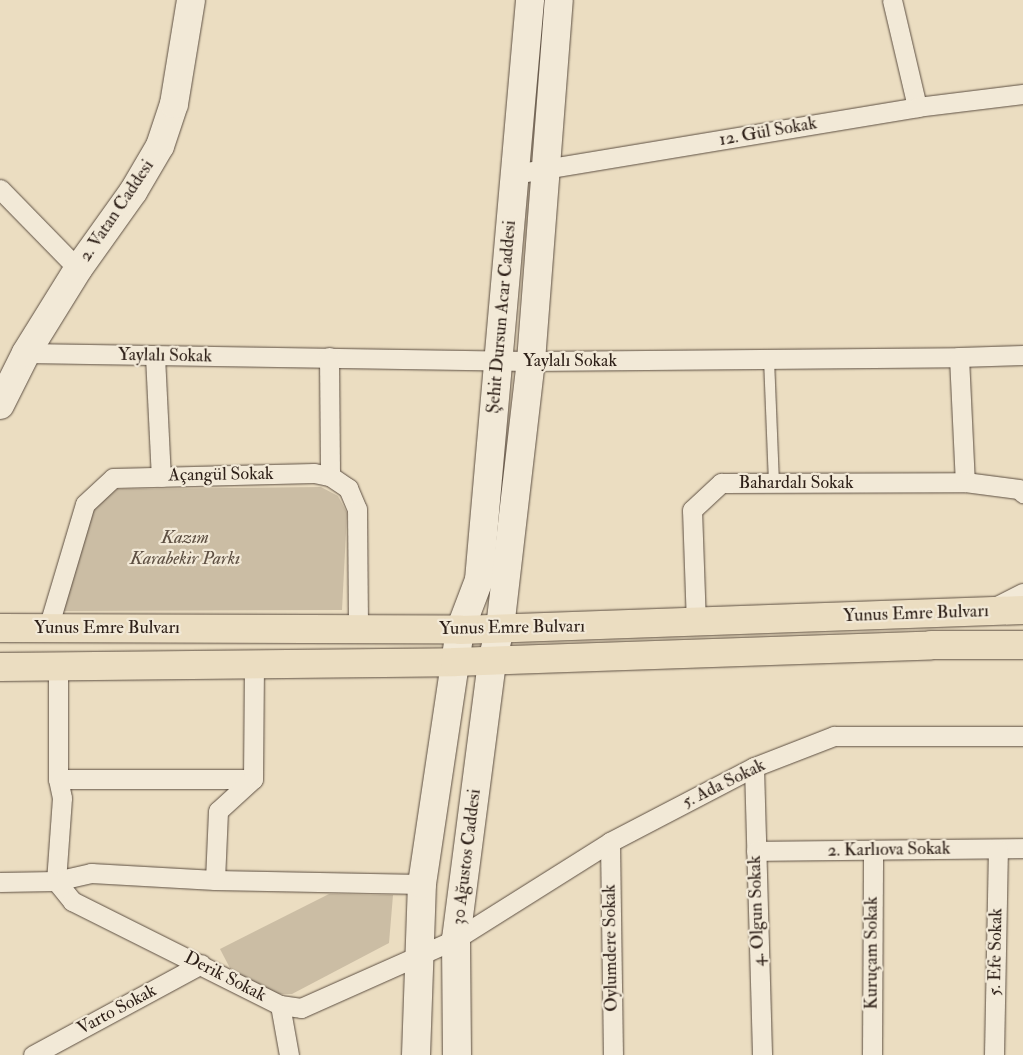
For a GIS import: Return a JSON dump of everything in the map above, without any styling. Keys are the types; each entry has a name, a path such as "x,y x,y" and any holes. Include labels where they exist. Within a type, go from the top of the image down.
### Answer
{"main road":[{"name":"2. Vatan Caddesi","path":"0,405 26,354 78,269 133,192 160,146 174,104 191,0"},
{"name":"Şehit Dursun Acar Caddesi","path":"455,662 460,630 478,580 530,0"},
{"name":"Şehit Dursun Acar Caddesi","path":"492,661 500,628 531,362 544,170 559,0"},
{"name":"Yunus Emre Bulvarı","path":"0,628 460,630 696,624 1023,610"},
{"name":"Yunus Emre Bulvarı","path":"0,667 58,664 455,662 931,645 1023,646"},
{"name":"30 Ağustos Caddesi","path":"456,1055 456,938 492,661"},
{"path":"416,1055 422,884 455,662"}],"street":[{"path":"892,0 917,107"},
{"name":"12. Gül Sokak","path":"514,174 917,107 1023,94"},
{"path":"0,189 78,269"},
{"name":"Yaylalı Sokak","path":"26,354 329,357 531,362 1023,355"},
{"path":"155,356 161,477"},
{"path":"329,357 330,476 348,488 357,509 358,631"},
{"path":"959,357 965,482"},
{"name":"Açangül Sokak","path":"48,628 85,504 113,478 330,476"},
{"name":"Bahardalı Sokak","path":"696,624 692,510 721,483 965,482 1019,489 1023,494"},
{"path":"987,611 1023,593"},
{"path":"215,880 218,812 253,779 254,663"},
{"path":"56,881 62,798 58,779 58,664"},
{"name":"5. Ada Sokak","path":"456,938 610,842 754,767 834,736 1023,736"},
{"name":"4. Olgun Sokak","path":"754,767 762,1055"},
{"path":"58,779 253,779"},
{"name":"Oylumdere Sokak","path":"610,842 613,1055"},
{"name":"2. Karlıova Sokak","path":"756,851 1023,848"},
{"name":"5. Efe Sokak","path":"994,1055 998,849"},
{"name":"Kuruçam Sokak","path":"872,1055 873,850"},
{"path":"1,883 56,881 91,873 215,880 422,884"},
{"name":"Derik Sokak","path":"56,881 72,901 280,1005 301,1008 419,958 456,938"},
{"name":"Varto Sokak","path":"33,1055 201,964"},
{"path":"280,1005 289,1055"}],"lane":[{"path":"769,359 774,483"}],"green space":[{"name":"Kazım Karabekir Parkı","path":"321,487 338,496 347,513 342,610 63,611 93,509 117,489"},
{"path":"329,894 393,895 389,943 292,994 273,994 232,972 220,949"}]}
